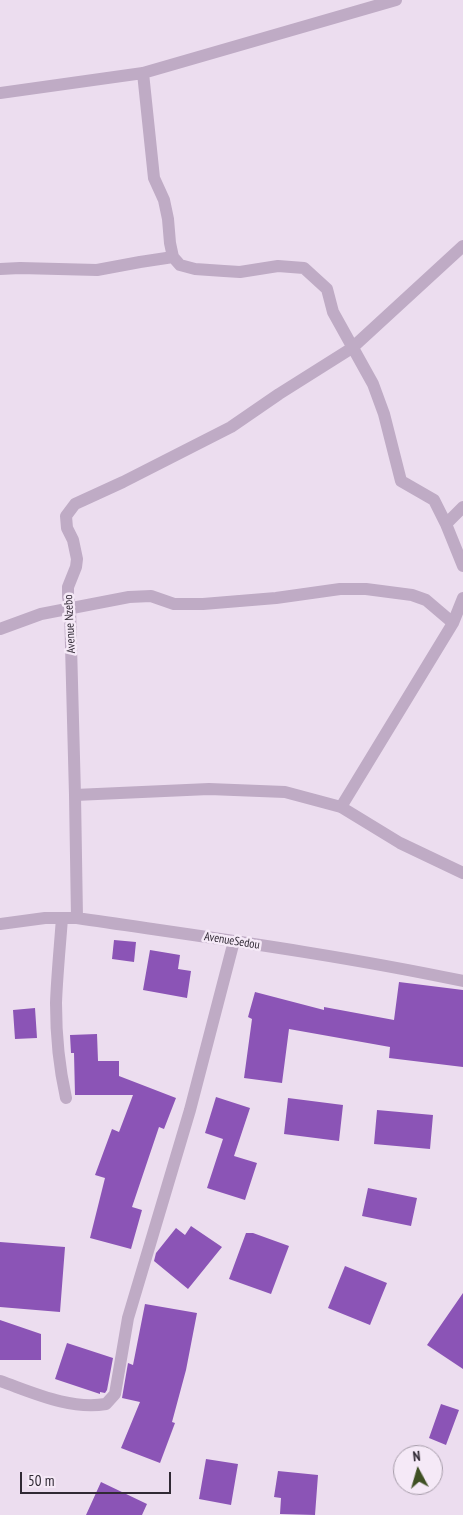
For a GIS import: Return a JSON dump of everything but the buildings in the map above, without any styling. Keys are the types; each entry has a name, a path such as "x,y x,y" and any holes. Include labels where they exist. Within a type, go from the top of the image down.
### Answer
{"street":[{"path":"0,93 143,73 396,0"},
{"path":"143,73 154,178 164,200 173,257 180,265 224,271 240,272 278,266 304,268 327,289 333,312 374,384 384,414 401,480 434,500 463,566"},
{"path":"352,348 463,246"},
{"path":"0,269 97,270 173,257"},
{"name":"Avenue Nzebo","path":"77,918 76,795 68,587 77,559 73,540 67,528 66,516 75,504 123,482 231,427 352,348"},
{"path":"446,524 463,507"},
{"path":"0,628 41,614 129,597 151,596 174,604 203,604 276,598 340,589 366,589 412,595 426,600 453,623"},
{"path":"341,807 453,623 463,598"},
{"path":"76,795 209,789 285,792 341,807 400,843 463,874"},
{"name":"AvenueSedou","path":"0,924 45,918 77,918 234,941 426,973 463,981"},
{"path":"62,918 56,1002 60,1070 66,1098"},
{"path":"0,1381 55,1401 94,1406 106,1404 115,1394 128,1318 190,1110 234,941"}]}
